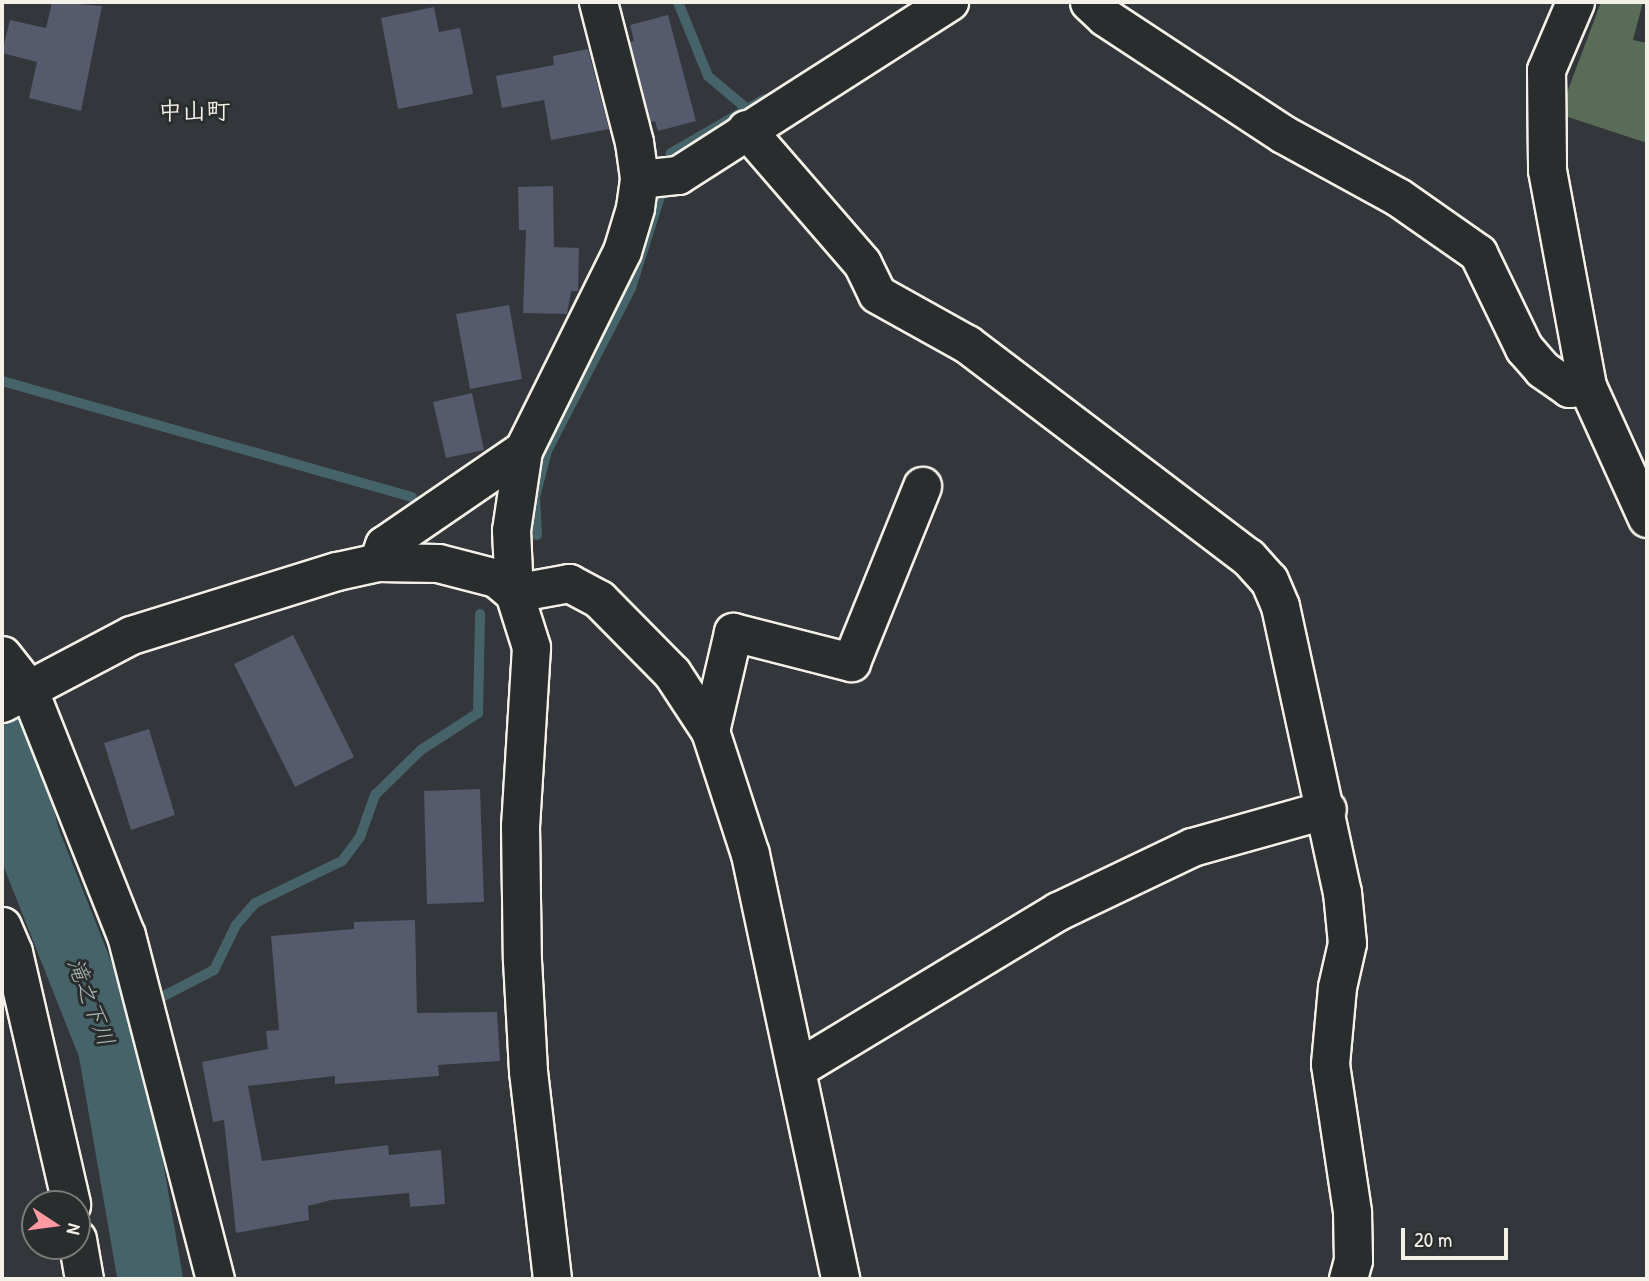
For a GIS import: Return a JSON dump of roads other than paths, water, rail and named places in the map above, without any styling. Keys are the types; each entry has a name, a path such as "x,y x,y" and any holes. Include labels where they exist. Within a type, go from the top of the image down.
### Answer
{"street":[{"path":"598,2 657,178"},
{"path":"552,1279 528,1071 522,960 520,825 531,648 514,593 511,530 523,450 657,178 746,129 948,2"},
{"path":"1089,2 1105,17 1283,134 1398,197 1478,253 1524,348 1542,369 1569,388 1587,386"},
{"path":"1575,2 1546,70 1547,170 1587,386 1647,518"},
{"path":"746,129 862,263 877,294 967,344 1248,557 1269,580 1280,606 1326,809 1348,943 1337,987 1330,1064 1352,1212 1353,1260 1348,1279"},
{"path":"379,562 384,545 523,450"},
{"path":"710,732 733,632 851,662 922,485"},
{"path":"15,695 172,620 379,562 468,568 496,578 514,593"},
{"path":"514,593 569,583 599,598 672,673 710,732 750,854 840,1279"},
{"path":"2,655 15,695 94,849 139,984 215,1279"},
{"path":"796,1069 1058,911 1192,847 1326,809"},
{"path":"2,926 13,953 68,1190"},
{"path":"81,1260 84,1279"}],"waterway":[{"path":"678,2 708,76 747,109"},
{"path":"668,168 671,153 765,99"},
{"path":"537,535 535,497 547,451 631,288 664,184"},
{"path":"2,381 412,497"},
{"path":"102,1028 214,970 236,925 255,903 342,861 360,837 375,795 421,750 478,713 480,614"},
{"name":"滝之下川","path":"2,734 27,838 110,1048 150,1279"}],"district":[{"name":"中山町","path":"194,111"}]}
